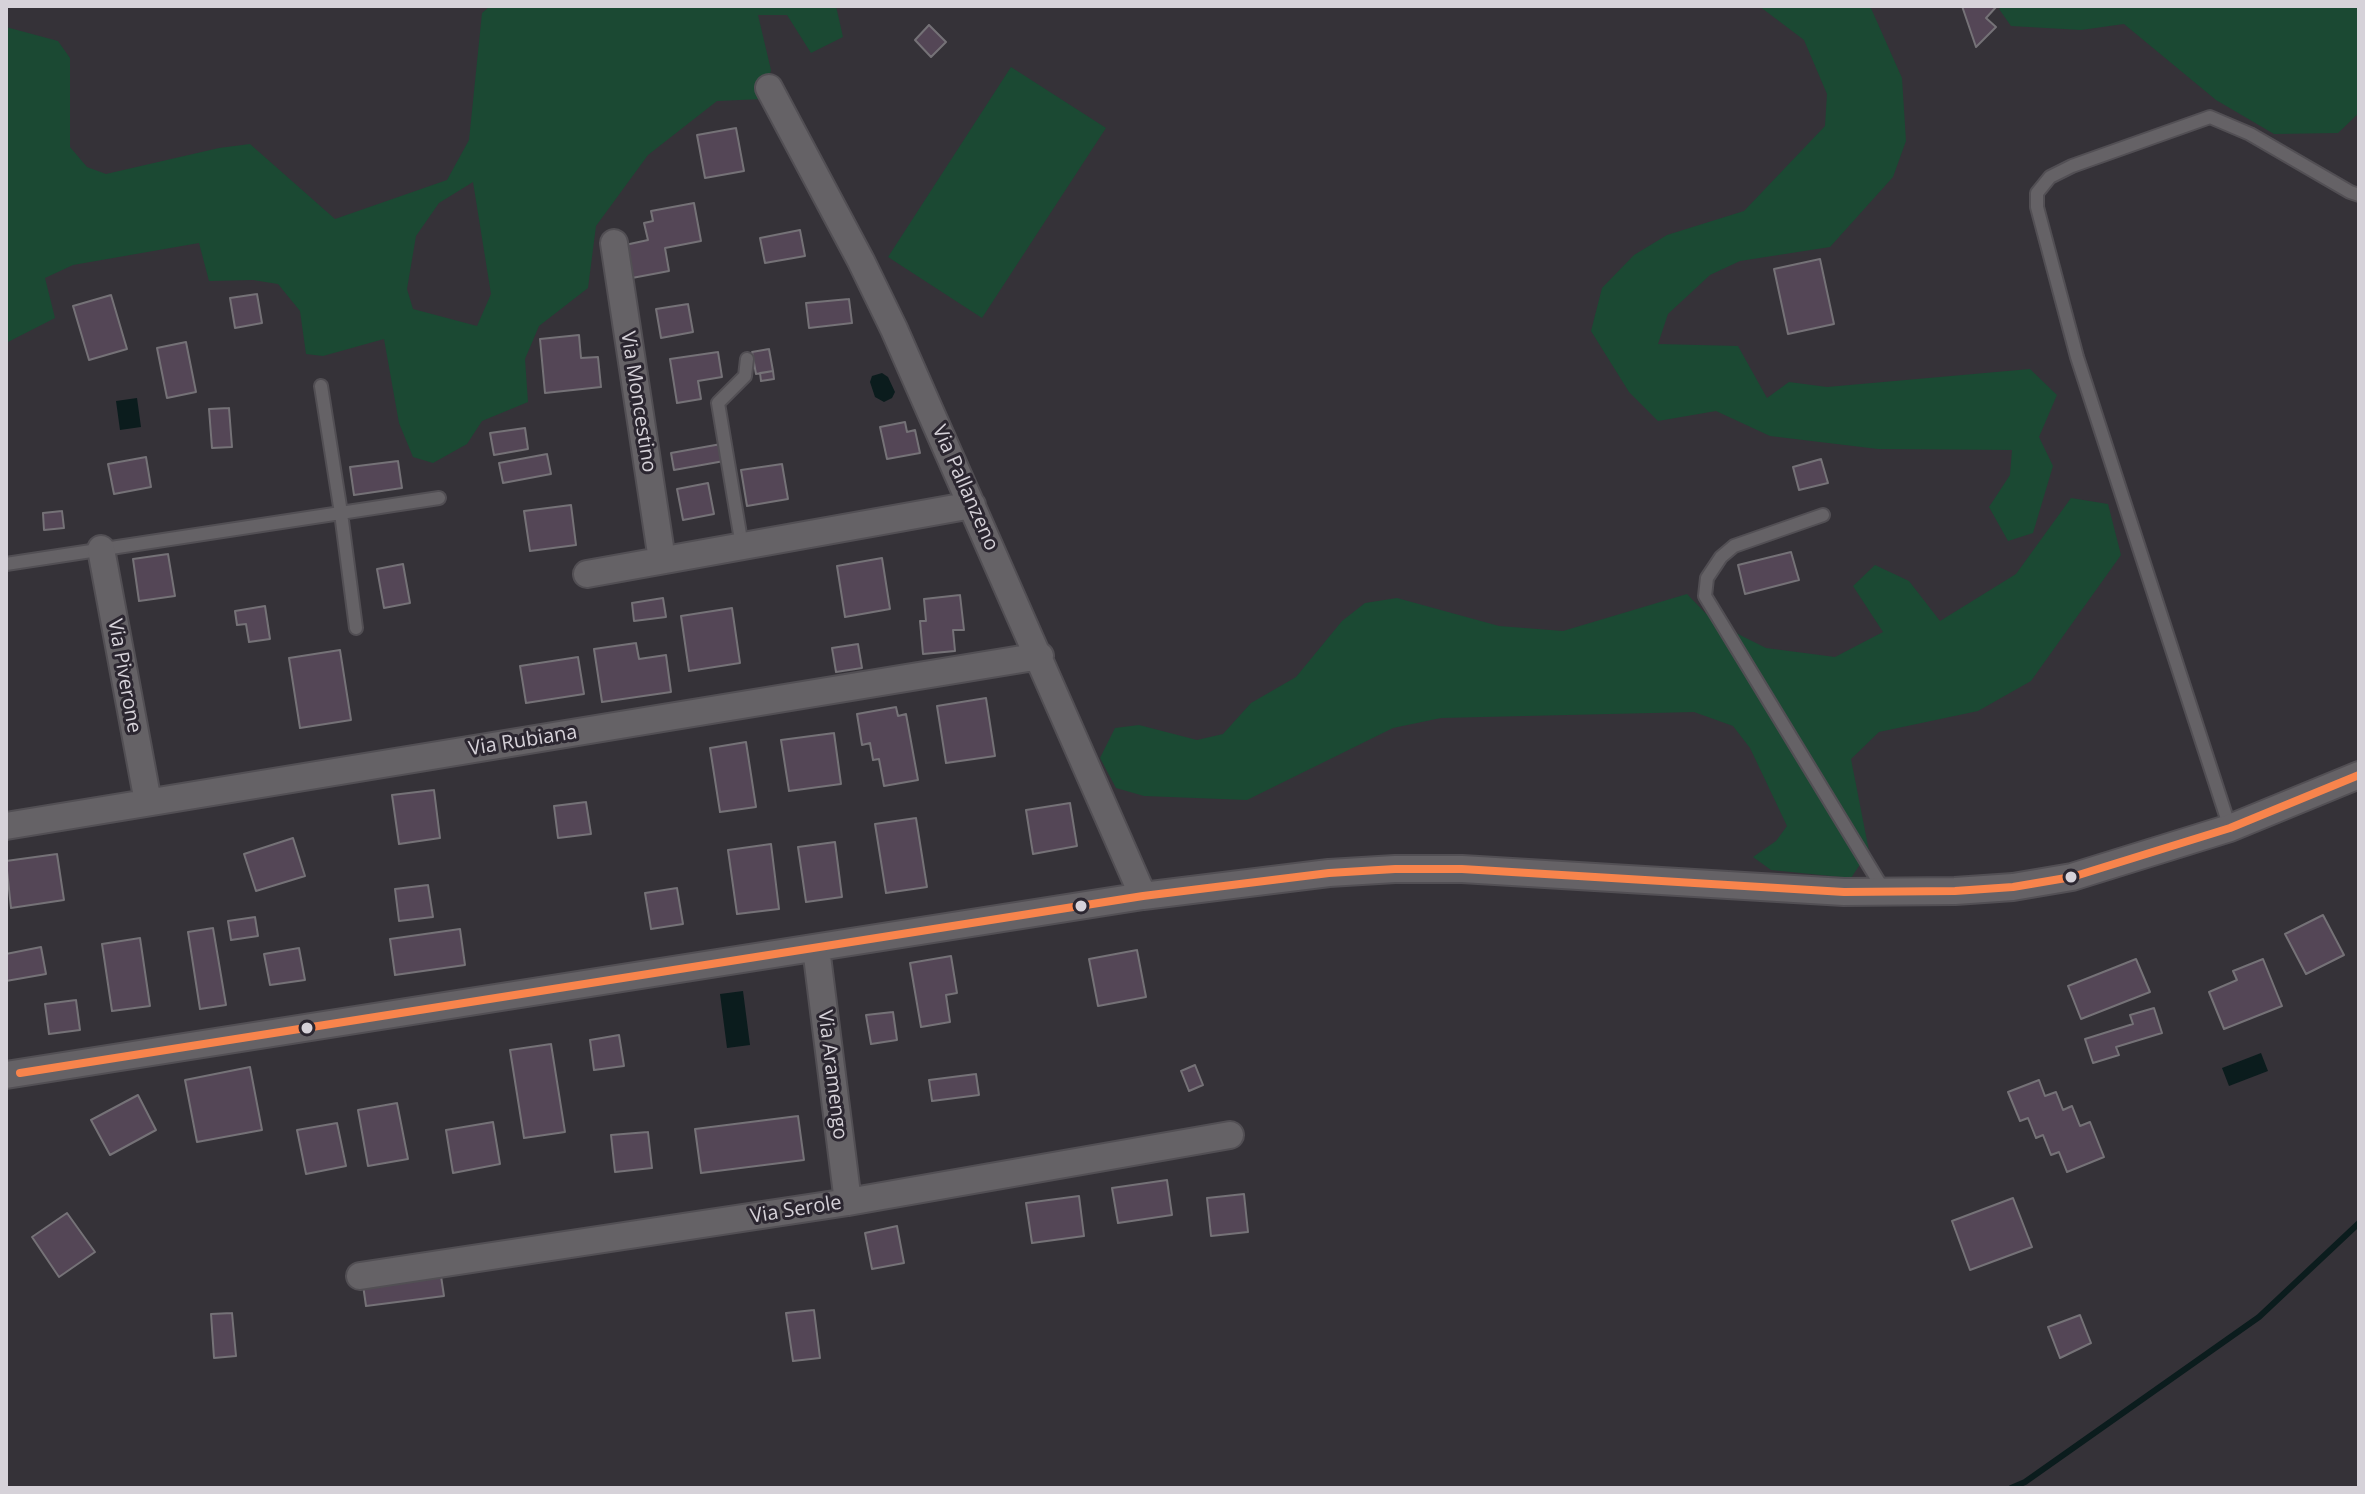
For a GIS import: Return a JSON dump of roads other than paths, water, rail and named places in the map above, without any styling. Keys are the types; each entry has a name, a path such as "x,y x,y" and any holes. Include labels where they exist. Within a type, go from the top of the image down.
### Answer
{"street":[{"name":"Via Pallanzeno","path":"769,88 884,307 1143,896"},
{"name":"Via Moncestino","path":"614,243 662,560"},
{"path":"587,574 972,505"},
{"name":"Via Piverone","path":"101,549 148,802"},
{"name":"Via Rubiana","path":"6,826 1040,656"},
{"path":"11,1068 1143,896 1329,873 1462,869 1828,891 1955,891 2013,887 2072,877 2230,828 2359,775"},
{"name":"Via Aramengo","path":"816,948 848,1202"},
{"name":"Via Serole","path":"360,1276 848,1202 1230,1135"}],"lane":[{"path":"2230,828 2077,357 2037,207 2037,193 2050,177 2072,166 2210,117 2250,134 2359,195"},
{"path":"742,546 718,403 745,376 747,359"},
{"path":"321,386 356,628"},
{"path":"6,564 439,498"},
{"path":"1823,515 1734,546 1721,557 1707,578 1705,596 1885,892"}],"waterway":[{"path":"2011,1488 2025,1482 2259,1317 2359,1223"}]}
